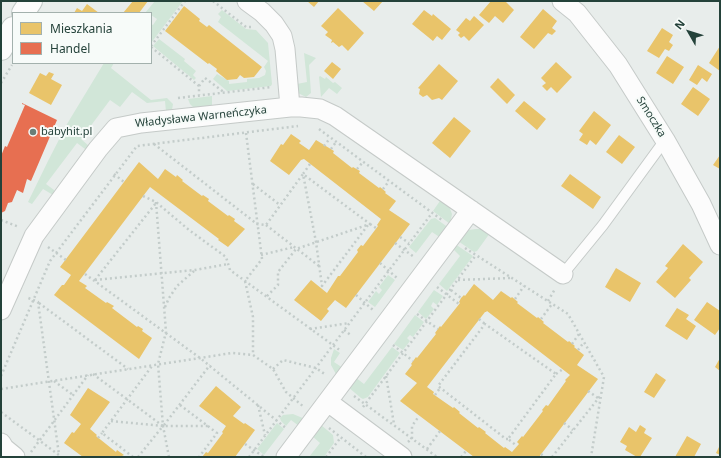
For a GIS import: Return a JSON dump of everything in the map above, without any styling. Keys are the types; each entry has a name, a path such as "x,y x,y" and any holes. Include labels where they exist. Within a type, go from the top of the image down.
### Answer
{"main road":[{"path":"24,12 31,1"},
{"path":"1,49 12,30"}],"street":[{"path":"247,1 262,12 274,24 282,36 285,49 290,107"},
{"name":"Smoczka","path":"562,1 577,13 618,65 665,140 701,204 720,245"},
{"name":"Władysława Warneńczyka","path":"1,310 34,236 98,149 116,128 141,123 290,107 320,109 335,116 564,274"},
{"path":"286,457 472,210"},
{"path":"328,402 402,457"},
{"path":"1,443 4,448 15,457"}],"lane":[{"path":"564,274 603,225 665,140"}],"path":[{"path":"152,46 185,1"},
{"path":"213,1 246,27 256,27"},
{"path":"152,48 199,86"},
{"path":"1,83 12,64"},
{"path":"199,95 199,86 205,78 225,93"},
{"path":"178,98 274,87 274,80"},
{"path":"1,376 50,261 114,174 137,146 304,125"},
{"path":"318,129 432,213 476,255 568,314 604,377 591,457"},
{"path":"245,281 262,259 246,133"},
{"path":"324,146 330,138"},
{"path":"330,149 336,142"},
{"path":"154,144 257,224 266,225 320,267"},
{"path":"357,169 363,162"},
{"path":"266,225 310,164"},
{"path":"114,174 124,182"},
{"path":"303,174 369,225 376,228"},
{"path":"303,174 316,242 322,286 369,225"},
{"path":"383,189 389,181"},
{"path":"252,184 280,205"},
{"path":"144,196 156,202 189,230 226,257 230,270 341,352"},
{"path":"156,202 166,332 158,364 163,426 169,457"},
{"path":"94,280 156,202"},
{"path":"249,457 432,213"},
{"path":"1,220 22,228"},
{"path":"261,255 295,248 369,225"},
{"path":"400,237 409,244"},
{"path":"396,243 429,268"},
{"path":"45,245 66,260"},
{"path":"266,297 278,285 278,272 295,248"},
{"path":"362,410 476,255"},
{"path":"380,263 388,272 397,278"},
{"path":"94,280 195,270 228,264"},
{"path":"164,309 168,298 177,286 195,270"},
{"path":"85,274 210,365 300,439"},
{"path":"458,280 511,278"},
{"path":"245,281 254,317 253,355"},
{"path":"515,299 524,286"},
{"path":"437,287 459,304"},
{"path":"450,290 461,298"},
{"path":"356,294 373,310"},
{"path":"27,298 38,302 128,369"},
{"path":"38,302 51,381 59,455"},
{"path":"541,320 552,304"},
{"path":"417,314 438,329"},
{"path":"479,319 556,374"},
{"path":"310,329 349,323"},
{"path":"435,395 440,388 438,386 486,324"},
{"path":"344,330 352,336"},
{"path":"572,344 579,334"},
{"path":"578,350 584,342"},
{"path":"393,345 413,361"},
{"path":"1,389 232,353 253,355 274,369 286,392 316,418 366,457"},
{"path":"274,369 283,360 316,368 437,457"},
{"path":"98,438 153,365"},
{"path":"138,457 210,365"},
{"path":"508,439 556,374 563,370"},
{"path":"93,374 163,426"},
{"path":"27,457 88,375"},
{"path":"386,376 394,424"},
{"path":"51,381 73,395"},
{"path":"440,388 517,446"},
{"path":"588,391 598,398"},
{"path":"552,457 601,395"},
{"path":"257,404 265,435"},
{"path":"180,405 217,433 199,457"},
{"path":"1,412 62,457"},
{"path":"412,438 412,426 419,416"},
{"path":"111,421 163,426 208,426"},
{"path":"564,423 573,430"},
{"path":"427,449 440,431"},
{"path":"326,457 345,432"},
{"path":"102,433 133,457"},
{"path":"245,444 264,457"},
{"path":"461,457 466,451"},
{"path":"541,454 545,457"}],"green space":[{"path":"155,1 183,1 152,42 152,24 157,19 152,16 152,12 146,12"},
{"path":"222,10 246,29 256,30 268,43 271,86 227,91 213,79 217,74 229,81 229,84 247,82 247,79 259,78 265,75 266,71 264,67 268,61 218,22 221,17 218,14"},
{"path":"159,39 185,59 184,61 196,71 193,75 196,78 194,80 153,46"},
{"path":"304,53 316,58 309,65 311,93 306,97 298,93 297,84 307,82"},
{"path":"103,64 113,64 111,68 151,100 167,98 173,104 172,110 166,112 165,101 147,103 132,92 120,107 110,100 81,139 89,146 87,150 77,143 46,184 54,190 55,192 53,195 43,189 32,204 28,202 67,124"},
{"path":"320,76 325,79 326,77 342,88 337,94 329,88 321,97"},
{"path":"212,96 212,107 195,109 190,104 188,99"},
{"path":"442,198 449,206 452,214 450,224 433,211"},
{"path":"435,218 449,228 441,238 432,232 416,253 409,247 431,219"},
{"path":"483,229 490,233 477,251 474,252 458,241 469,230"},
{"path":"455,244 473,256 447,291 439,284 460,256 452,248"},
{"path":"388,275 395,280 375,307 368,302 376,291 379,294 382,290 379,287"},
{"path":"434,290 443,296 437,305 433,302 431,306 434,309 426,319 418,312"},
{"path":"415,315 424,322 413,337 410,335 407,338 410,341 403,350 394,344"},
{"path":"392,347 400,353 368,397 363,399 361,398 348,387 355,377 364,384"},
{"path":"334,349 340,353 334,362 343,368 337,376 331,365 331,358"},
{"path":"293,414 305,419 299,426 291,420 286,426 281,421 280,418 283,415"},
{"path":"277,423 284,429 264,455 257,449"},
{"path":"321,425 333,435 334,443 324,457 309,457 320,443 311,435"}],"building: Mieszkania":[{"path":"133,1 148,1 140,12 124,12"},
{"path":"307,1 319,1 314,7"},
{"path":"362,1 383,1 374,11"},
{"path":"491,1 507,1 506,2 514,10 503,23 495,16 489,23 479,15"},
{"path":"87,4 98,12 75,12 77,8 82,11"},
{"path":"184,6 200,19 199,21 207,27 209,25 262,67 254,77 244,78 240,75 237,79 227,80 216,71 217,69 209,63 208,64 165,31"},
{"path":"338,8 364,33 348,51 342,45 339,47 333,42 331,43 332,40 325,35 328,32 321,26"},
{"path":"543,9 557,21 552,28 556,31 552,35 548,33 534,49 520,37"},
{"path":"424,10 432,16 433,14 451,29 442,40 437,36 433,41 412,24"},
{"path":"474,16 484,25 469,41 464,36 461,38 458,35 460,33 456,30 466,18 470,21"},
{"path":"662,28 673,35 669,42 673,45 669,51 665,49 659,58 647,51"},
{"path":"720,46 720,71 709,63"},
{"path":"667,56 684,67 673,84 656,73"},
{"path":"332,62 341,69 333,79 324,71"},
{"path":"556,62 572,77 557,93 551,87 547,91 542,86 546,83 541,78"},
{"path":"439,64 458,81 442,100 439,98 432,100 427,95 423,97 419,94 420,89 418,88"},
{"path":"698,65 712,74 707,82 702,78 697,85 689,80"},
{"path":"49,72 54,74 51,79 62,85 51,105 29,93 40,73 46,76"},
{"path":"498,78 515,95 507,104 490,87"},
{"path":"693,87 710,99 698,116 681,104"},
{"path":"524,101 546,119 537,130 515,111"},
{"path":"594,111 611,125 596,145 590,140 587,145 579,140 583,134 579,131"},
{"path":"454,117 471,131 450,158 432,143"},
{"path":"291,134 301,141 299,143 309,150 316,140 334,151 333,153 352,168 353,167 360,171 359,173 379,188 380,187 386,192 385,193 396,201 389,210 410,224 346,308 335,300 327,309 329,311 321,321 294,300 311,280 327,293 338,276 340,276 358,252 357,250 361,245 363,246 378,226 377,225 381,219 304,159 301,160 289,175 270,161 281,144 283,145"},
{"path":"619,135 635,147 622,164 606,152"},
{"path":"720,155 720,169 713,165"},
{"path":"139,162 158,179 165,169 176,177 177,175 183,180 182,181 202,196 203,195 209,199 208,201 228,216 229,215 235,219 234,221 245,229 228,247 150,187 79,281 87,286 85,288 106,303 107,302 114,306 112,308 137,327 138,326 143,329 142,331 152,338 139,359 54,295 71,275 60,267"},
{"path":"570,174 601,197 593,209 561,186"},
{"path":"683,244 703,262 689,278 691,280 675,298 656,282 668,268 665,266"},
{"path":"616,268 641,283 630,302 605,287"},
{"path":"474,284 493,300 501,291 511,298 512,297 518,302 517,303 537,318 538,317 544,322 543,323 575,346 574,347 584,355 577,365 598,379 539,457 474,457 400,401 417,383 405,374 412,365 411,364 460,303 461,298 464,295 465,296","holes":["487,311 570,375 548,406 546,405 523,437 522,436 517,442 519,444 512,452 505,447 504,448 479,427 478,428 459,413 460,412 454,407 453,408 433,394 434,392 427,387"]},
{"path":"707,302 720,311 720,328 715,335 694,320"},
{"path":"677,308 689,315 686,319 696,326 687,340 665,326"},
{"path":"720,358 720,371 715,367"},
{"path":"656,373 666,380 654,398 644,392"},
{"path":"216,386 241,407 233,416 255,430 235,457 202,457 206,452 208,453 223,433 222,432 226,426 199,406"},
{"path":"88,388 110,402 90,429 97,435 96,436 116,452 117,450 124,455 122,456 124,457 83,457 64,443 72,432 74,433 81,424 70,415"},
{"path":"640,425 646,429 644,433 652,438 640,457 637,457 625,450 627,446 620,442 629,427 636,432"},
{"path":"687,436 701,444 694,457 675,457"},
{"path":"720,445 720,455 716,453"}],"building: Handel":[{"path":"22,103 57,120 31,181 27,179 23,193 17,190 12,202 8,203 5,211 1,213 1,156 5,146 7,147 25,105"}],"place":[{"name":"babyhit.pl","path":"33,132"}]}
